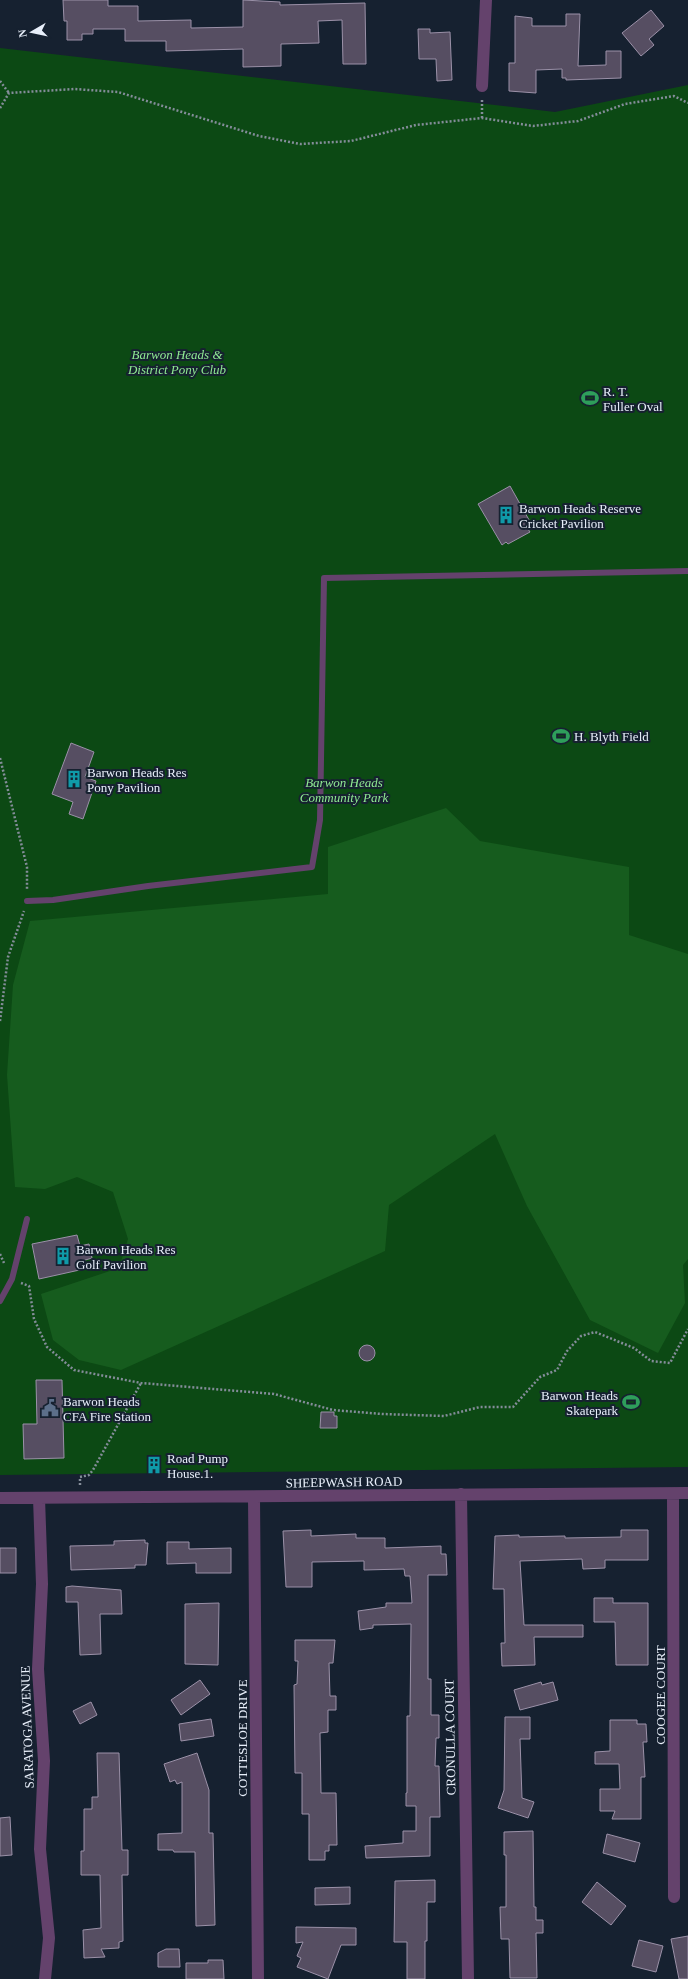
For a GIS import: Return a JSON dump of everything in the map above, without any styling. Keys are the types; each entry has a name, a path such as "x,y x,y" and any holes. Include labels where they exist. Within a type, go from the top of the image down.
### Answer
{"street":[{"path":"482,86 486,0"},
{"name":"SHEEPWASH ROAD","path":"0,1498 688,1493"},
{"name":"CRONULLA COURT","path":"461,1494 468,1979"},
{"name":"COOGEE COURT","path":"673,1494 674,1896"},
{"name":"COTTESLOE DRIVE","path":"254,1497 258,1979"},
{"name":"SARATOGA AVENUE","path":"39,1498 42,1584 38,1669 44,1761 40,1850 49,1938 45,1979"}],"lane":[{"path":"27,901 53,900 148,886 312,867 320,820 324,578 688,571"},
{"path":"0,1301 12,1279 27,1218"}],"path":[{"path":"0,82 9,94"},
{"path":"482,86 482,118"},
{"path":"9,94 74,89 118,92 259,136 300,144 351,142 416,125 482,118 533,126 578,121 625,104 674,96 688,103"},
{"path":"0,108 9,94"},
{"path":"0,758 27,867 27,901 8,957 0,1021"},
{"path":"12,1279 30,1286 34,1318 47,1347 74,1370 141,1383 274,1394 332,1410 382,1414 444,1416 480,1407 513,1407 540,1377 557,1370 567,1351 581,1336 595,1332 634,1348 651,1362 670,1363 688,1329"},
{"path":"80,1498 80,1477 89,1475 93,1470 141,1383"}],"green space":[{"name":"Barwon Heads Community Park","path":"0,48 555,112 688,85 688,1467 0,1475"},
{"path":"446,808 480,841 629,867 629,935 688,954 688,1259 683,1265 685,1303 658,1353 590,1320 527,1206 495,1134 389,1205 385,1251 121,1370 79,1360 53,1340 41,1294 119,1268 128,1239 113,1192 77,1177 45,1189 15,1187 7,1075 13,985 30,921 328,894 328,847"}],"building":[{"path":"63,0 108,0 108,6 138,6 138,21 191,20 191,28 243,27 243,0 280,2 280,5 365,3 366,64 343,64 342,20 318,21 319,43 281,44 281,66 243,67 243,49 166,51 166,41 125,41 125,29 93,29 93,34 82,34 82,40 67,40 67,21 64,21"},
{"path":"651,10 664,26 649,39 654,45 641,56 622,33"},
{"path":"566,14 580,14 578,66 606,65 606,51 621,51 621,78 566,80 566,78 562,78 562,69 536,70 536,93 509,91 509,63 515,63 515,16 532,18 532,26 566,26"},
{"path":"418,29 430,29 430,33 450,32 452,80 437,81 436,59 419,59"},
{"name":"Barwon Heads Reserve Cricket Pavilion","path":"510,486 533,527 528,529 530,532 508,544 506,542 502,545 478,504"},
{"name":"Barwon Heads Res Pony Pavilion","path":"71,743 94,752 85,777 96,781 83,819 69,814 73,802 52,794"},
{"name":"Barwon Heads Res Golf Pavilion","path":"77,1235 80,1246 89,1244 92,1258 82,1261 84,1269 39,1279 32,1244"},
{"path":"364,1345 370,1345 375,1350 373,1359 370,1361 364,1361 359,1356 359,1350"},
{"name":"Barwon Heads CFA Fire Station","path":"36,1380 62,1380 64,1458 24,1459 23,1424 37,1424"},
{"path":"321,1412 334,1412 334,1416 337,1416 337,1428 320,1428"},
{"path":"311,1530 311,1536 356,1534 356,1538 385,1538 385,1548 441,1546 441,1554 446,1554 447,1575 428,1575 428,1679 431,1679 431,1715 439,1715 439,1738 436,1738 435,1766 439,1766 440,1817 430,1817 430,1856 366,1858 365,1846 403,1843 403,1831 416,1831 416,1806 406,1806 407,1716 410,1716 411,1624 373,1625 373,1628 360,1630 358,1611 386,1607 386,1603 412,1603 410,1576 405,1576 404,1569 364,1570 364,1561 312,1562 312,1587 286,1587 283,1531"},
{"path":"621,1530 648,1530 648,1560 605,1560 605,1568 583,1569 582,1559 520,1561 524,1625 583,1625 583,1637 534,1637 535,1665 502,1666 501,1643 505,1643 504,1589 493,1589 495,1536 565,1536 565,1538 621,1537"},
{"path":"145,1540 145,1543 148,1543 146,1565 135,1565 135,1568 71,1570 70,1546 114,1545 114,1541"},
{"path":"167,1542 189,1542 189,1549 231,1548 231,1573 196,1573 196,1563 167,1564"},
{"path":"0,1548 16,1548 16,1573 0,1573"},
{"path":"72,1586 121,1590 122,1614 100,1614 101,1654 80,1655 78,1602 66,1602 66,1587"},
{"path":"594,1598 613,1598 613,1603 648,1603 648,1665 616,1665 615,1622 594,1622"},
{"path":"219,1603 218,1665 185,1664 185,1604"},
{"path":"295,1640 335,1640 333,1663 329,1663 330,1696 336,1696 336,1710 328,1710 328,1732 320,1733 321,1793 336,1793 337,1845 329,1845 329,1851 325,1851 325,1860 309,1860 309,1814 302,1814 302,1773 295,1773 294,1685 297,1684 298,1661 295,1661"},
{"path":"200,1680 210,1694 181,1715 171,1700"},
{"path":"541,1682 542,1685 553,1682 558,1700 520,1710 514,1690"},
{"path":"91,1702 97,1715 80,1724 73,1711"},
{"path":"505,1717 530,1717 530,1739 520,1739 522,1798 534,1802 528,1818 498,1808 504,1790"},
{"path":"211,1719 214,1736 181,1741 179,1724"},
{"path":"610,1720 637,1720 637,1724 646,1724 647,1742 643,1742 645,1777 641,1777 641,1819 612,1819 615,1811 600,1811 600,1789 620,1789 619,1764 595,1764 595,1752 610,1751"},
{"path":"97,1753 119,1753 122,1850 128,1850 128,1875 122,1875 123,1941 119,1942 119,1948 101,1949 105,1957 84,1958 83,1930 101,1928 100,1875 81,1875 81,1851 84,1851 84,1809 92,1809 92,1797 98,1797"},
{"path":"197,1753 209,1790 209,1833 213,1833 215,1925 196,1926 195,1852 158,1850 158,1834 182,1833 182,1782 177,1784 175,1780 170,1782 164,1764"},
{"path":"10,1817 12,1855 0,1856 0,1818"},
{"path":"533,1831 534,1907 536,1907 536,1920 543,1920 543,1933 536,1933 537,1978 510,1978 509,1939 501,1939 500,1907 506,1907 506,1855 504,1855 504,1832"},
{"path":"607,1834 640,1843 635,1862 603,1853"},
{"path":"435,1880 435,1902 427,1902 425,1979 407,1979 407,1942 394,1942 395,1881"},
{"path":"597,1882 626,1906 611,1925 582,1902"},
{"path":"350,1887 350,1904 315,1905 315,1888"},
{"path":"296,1927 356,1928 356,1945 341,1945 328,1979 297,1967 301,1958 297,1956 303,1942 296,1943"},
{"path":"688,1936 688,1979 679,1979 671,1939"},
{"path":"639,1940 663,1946 656,1972 632,1966"},
{"path":"166,1949 179,1949 180,1967 158,1967 158,1953"},
{"path":"208,1960 223,1960 224,1979 186,1979 186,1963 208,1963"}],"place":[{"name":"R. T. Fuller Oval","path":"590,398"},
{"name":"Barwon Heads Reserve Cricket Pavilion","path":"506,515"},
{"name":"H. Blyth Field","path":"561,736"},
{"name":"Barwon Heads Res Pony Pavilion","path":"74,779"},
{"name":"Barwon Heads Res Golf Pavilion","path":"63,1256"},
{"name":"Barwon Heads Skatepark","path":"631,1402"},
{"name":"Barwon Heads CFA Fire Station","path":"50,1408"},
{"name":"Road Pump House.1.","path":"154,1465"}],"park label":[{"name":"Barwon Heads & District Pony Club","path":"177,362"}]}
